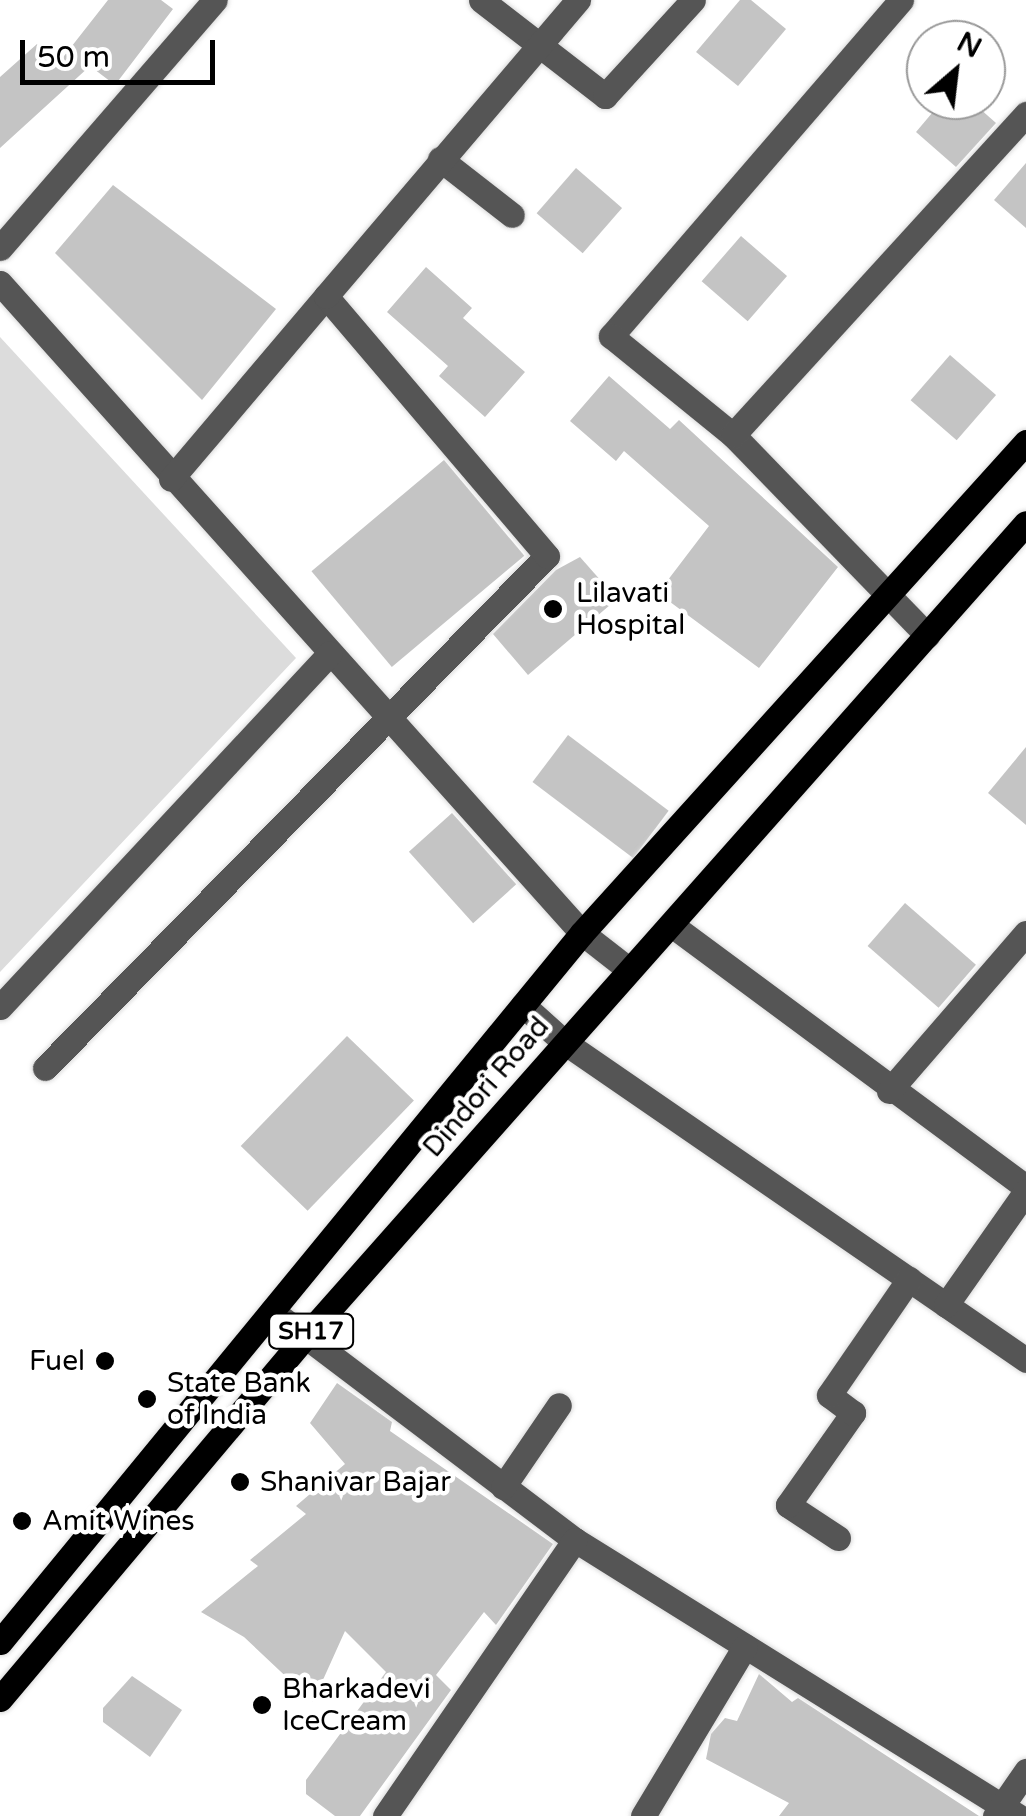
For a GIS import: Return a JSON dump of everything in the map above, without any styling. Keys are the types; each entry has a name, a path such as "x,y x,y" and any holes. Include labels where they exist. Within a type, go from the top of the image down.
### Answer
{"main road":[{"name":"Dindori Road","path":"0,1642 272,1311 444,1110 582,933 889,598 1026,442"},
{"name":"Dindori Road","path":"0,1699 303,1339 628,969 673,926 1026,523"}],"street":[{"path":"0,248 215,0"},
{"path":"481,0 592,93 615,93 693,0"},
{"path":"170,479 578,0"},
{"path":"901,0 611,336 733,435 928,635"},
{"path":"733,435 1026,114"},
{"path":"440,160 512,215"},
{"path":"0,283 170,479 582,933 628,969"},
{"path":"45,1068 548,556 326,296"},
{"path":"0,1007 329,654"},
{"path":"673,926 1026,1189 946,1305"},
{"path":"890,1091 1026,932"},
{"path":"523,1005 564,1042 1026,1360"},
{"path":"838,1538 788,1505 853,1413 829,1395 909,1279"},
{"path":"272,1311 303,1339 575,1540 1005,1812 1026,1771"},
{"path":"503,1487 559,1405"},
{"path":"385,1816 575,1540"},
{"path":"643,1816 745,1646"}],"shaded area":[{"path":"0,337 296,658 0,972"}],"building":[{"path":"108,0 161,0 173,9 115,85 90,66 0,148 0,77 37,44 57,65"},
{"path":"740,0 751,0 786,29 738,86 696,52"},
{"path":"926,120 996,123 956,167 916,132"},
{"path":"1026,163 1026,228 994,200"},
{"path":"576,168 622,208 583,253 537,213"},
{"path":"113,185 276,309 202,400 55,253"},
{"path":"741,236 787,276 748,321 702,281"},
{"path":"426,267 472,308 463,318 525,372 485,417 439,376 448,366 387,312"},
{"path":"950,355 996,395 957,440 911,400"},
{"path":"609,376 670,429 679,420 838,567 759,668 658,593 709,526 624,451 616,461 570,421"},
{"path":"444,460 524,556 392,667 311,571"},
{"path":"580,557 617,599 528,675 493,634 556,570"},
{"path":"568,735 669,811 633,858 532,782"},
{"path":"1026,747 1026,825 988,793"},
{"path":"452,813 516,884 473,923 409,852"},
{"path":"905,903 976,965 939,1008 868,946"},
{"path":"347,1036 414,1101 308,1211 241,1146"},
{"path":"337,1383 392,1422 390,1431 553,1544 496,1625 484,1612 436,1675 451,1690 360,1816 335,1816 306,1794 306,1780 386,1672 345,1631 313,1702 244,1637 201,1612 258,1566 250,1560 306,1514 296,1506 345,1464 310,1423"},
{"path":"759,1674 792,1702 798,1698 979,1816 779,1816 789,1803 706,1759 711,1734 725,1718 737,1721"},
{"path":"132,1676 182,1710 150,1757 103,1722 103,1708"}],"place":[{"name":"Lilavati Hospital","path":"553,609"},
{"name":"Fuel","path":"105,1361"},
{"name":"State Bank of India","path":"147,1399"},
{"name":"Shanivar Bajar","path":"240,1482"},
{"name":"Amit Wines","path":"22,1521"},
{"name":"Bharkadevi IceCream","path":"262,1705"}]}
